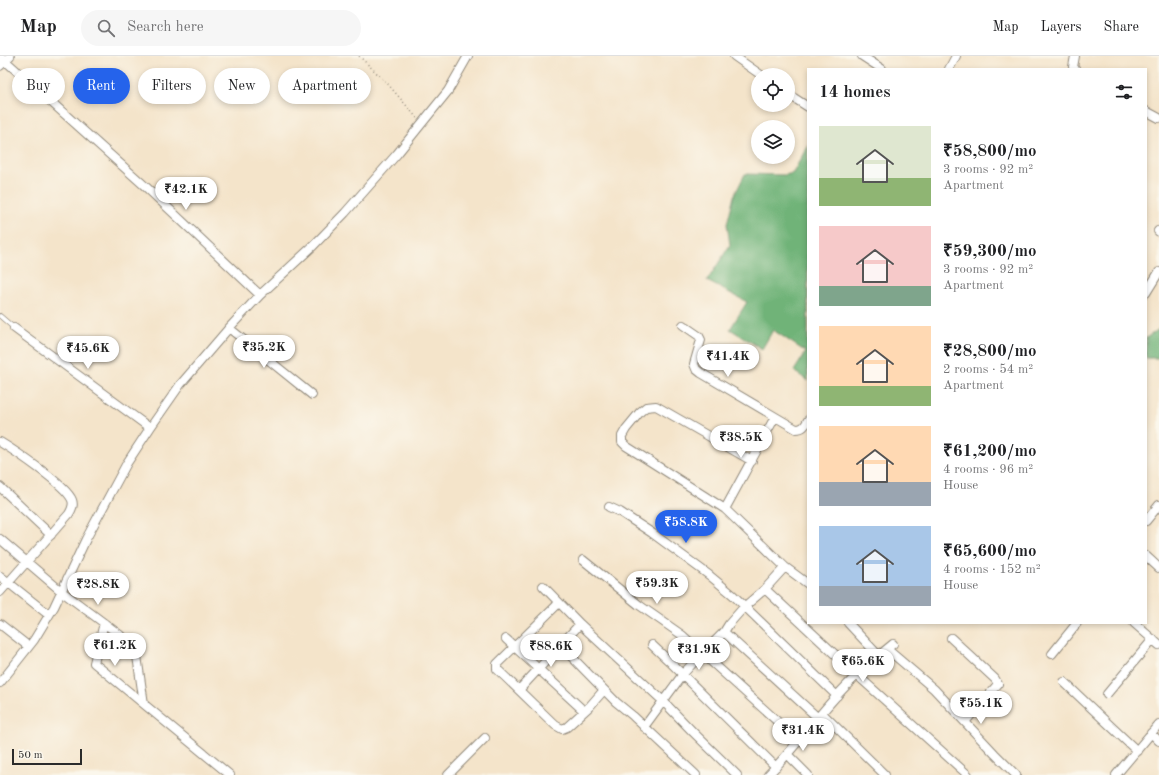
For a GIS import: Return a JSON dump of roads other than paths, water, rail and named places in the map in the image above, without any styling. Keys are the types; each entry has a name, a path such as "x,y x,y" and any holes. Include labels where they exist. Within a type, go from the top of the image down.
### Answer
{"street":[{"path":"0,683 54,608 60,591 86,539 127,463 180,385 228,328 345,213 422,124 448,91 468,56"},
{"path":"734,56 751,68"},
{"path":"862,56 880,68"},
{"path":"950,68 956,56"},
{"path":"1074,68 1075,56"},
{"path":"4,60 146,187 260,295"},
{"path":"795,99 807,106"},
{"path":"1147,112 1159,118"},
{"path":"1147,291 1159,272"},
{"path":"682,325 698,336 701,340 694,364 696,369 796,429 804,427 807,422"},
{"path":"14,328 150,428"},
{"path":"228,328 312,395"},
{"path":"752,461 656,406 646,407 640,412 622,436 622,442 626,446 725,509 786,566 807,583"},
{"path":"725,509 775,417"},
{"path":"0,442 61,486 72,500 73,507 51,535 0,592"},
{"path":"0,487 51,535"},
{"path":"1147,520 1159,505"},
{"path":"609,507 620,512 680,552 733,595 837,696"},
{"path":"0,539 60,591 120,635 137,656 144,704"},
{"path":"1147,557 1159,568"},
{"path":"583,560 639,605 682,635 799,741"},
{"path":"644,727 693,662 705,655 712,644 724,632 744,607 765,589 786,566"},
{"path":"0,576 49,615"},
{"path":"543,586 580,624 664,701 737,775"},
{"path":"765,589 857,675 968,775"},
{"path":"559,603 496,666 497,669 555,725 562,729 567,728 604,690"},
{"path":"0,624 28,646"},
{"path":"104,624 94,663 230,775"},
{"path":"519,690 580,624"},
{"path":"849,624 879,656"},
{"path":"1052,654 1076,624"},
{"path":"1107,694 1156,642 1135,624"},
{"path":"724,632 885,775"},
{"path":"951,638 995,679 998,684 965,722"},
{"path":"506,639 584,711"},
{"path":"560,645 604,690 696,775"},
{"path":"652,645 776,766"},
{"path":"768,775 788,755 837,696 857,675 890,646 934,689 1016,775"},
{"path":"1064,682 1137,751"},
{"path":"1116,775 1159,724"},
{"path":"1150,733 1159,741"},
{"path":"448,775 484,738"},
{"path":"788,755 808,775"}],"lane":[{"path":"0,316 14,328"}]}
